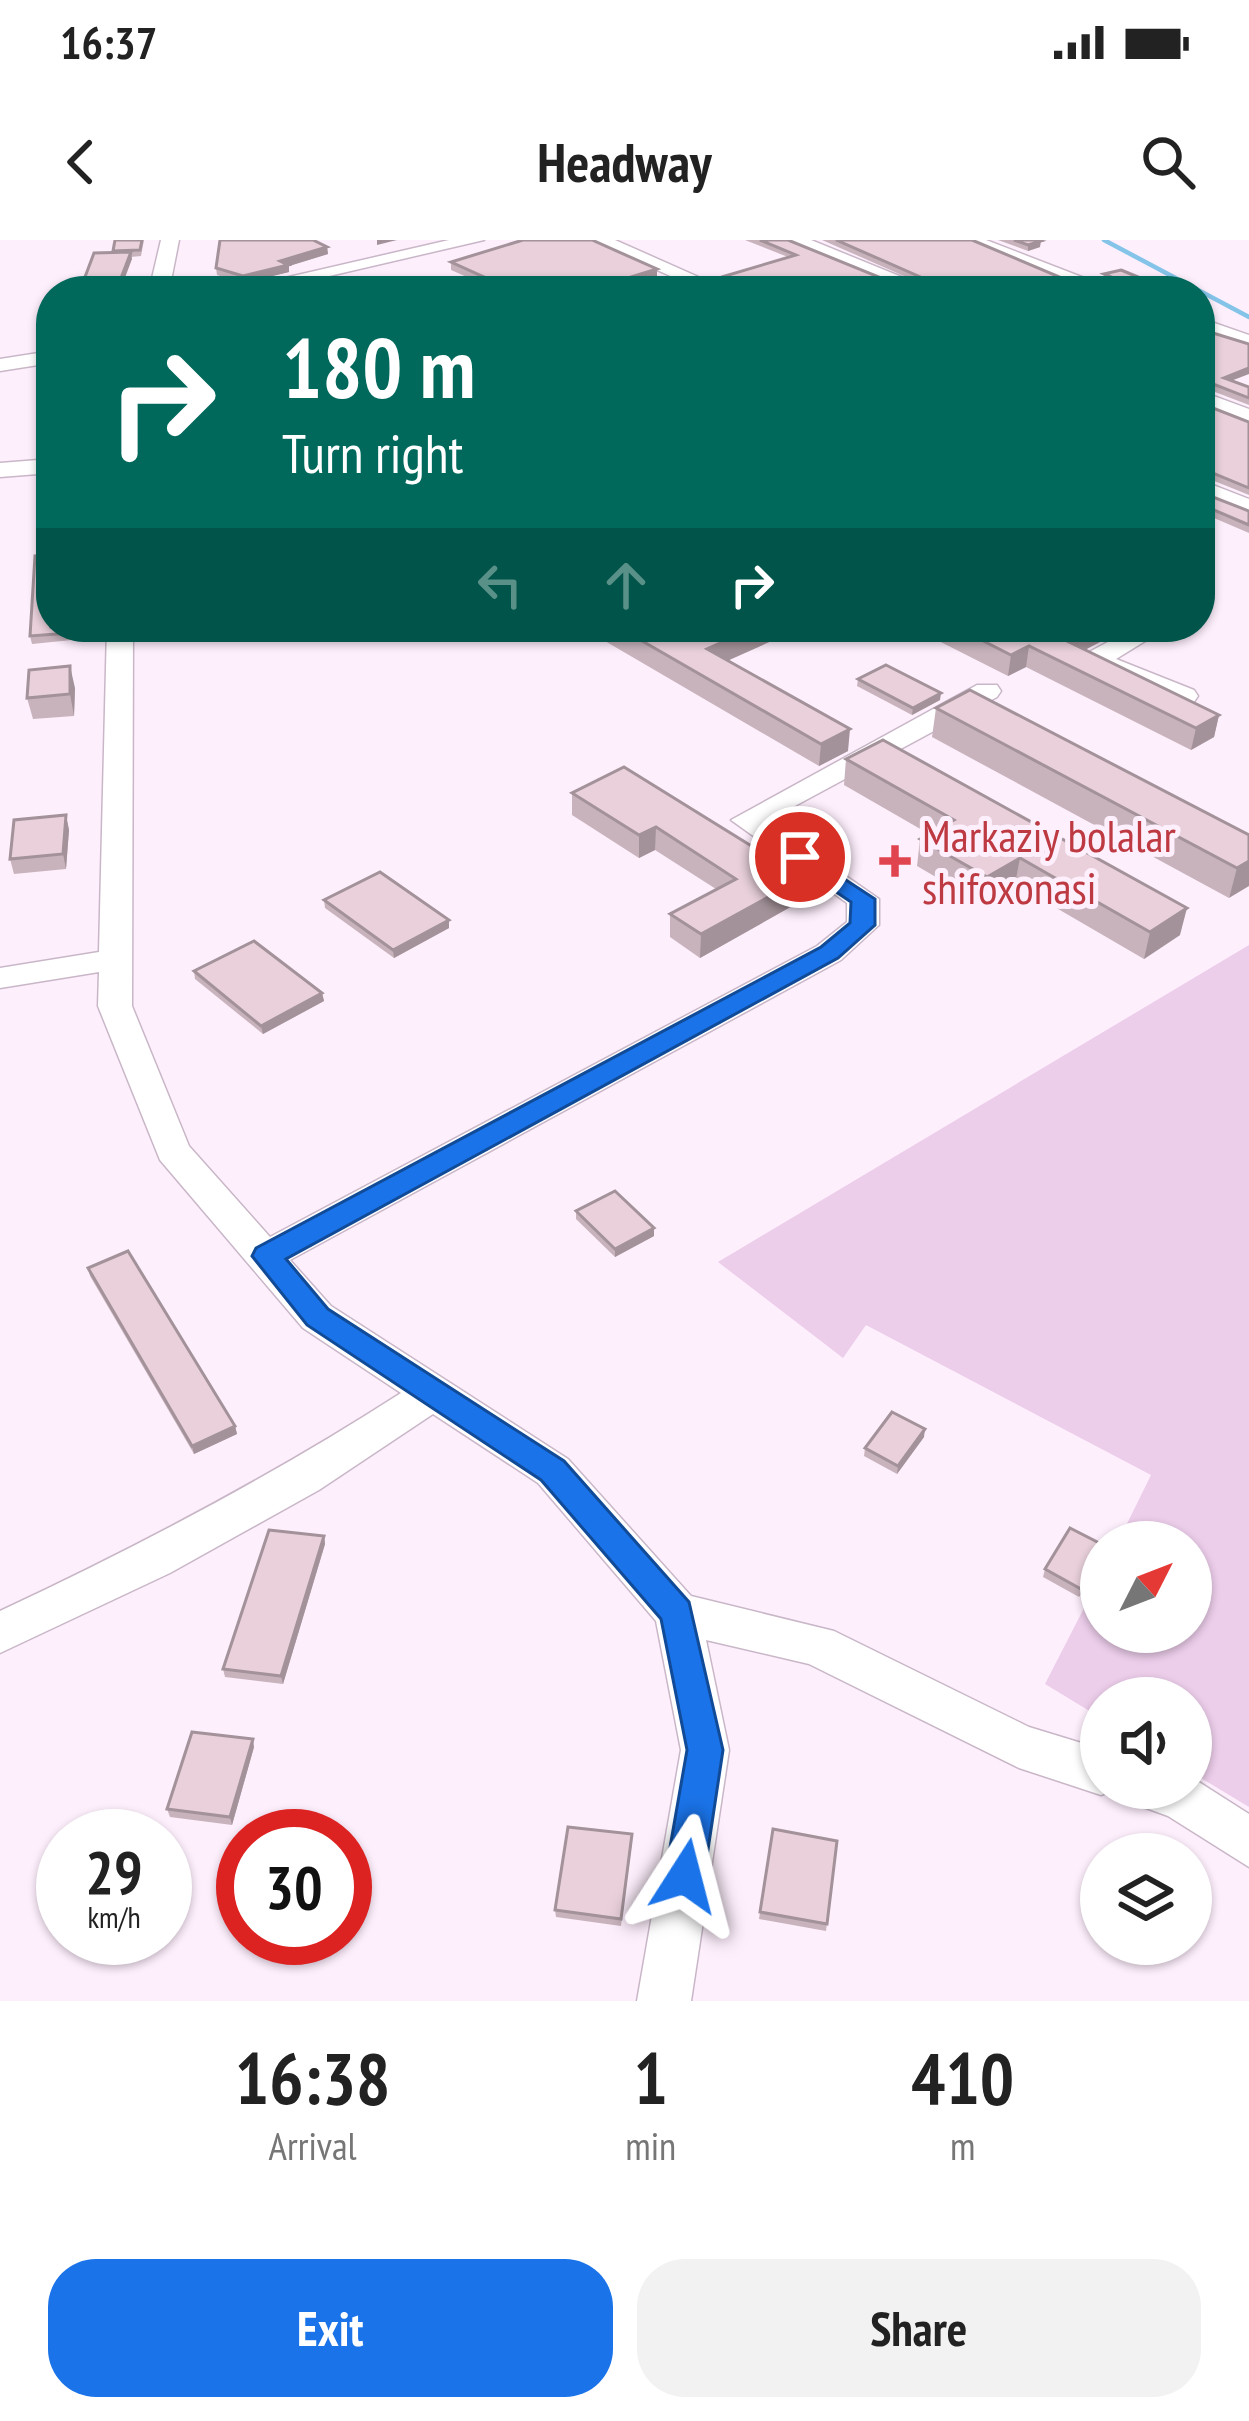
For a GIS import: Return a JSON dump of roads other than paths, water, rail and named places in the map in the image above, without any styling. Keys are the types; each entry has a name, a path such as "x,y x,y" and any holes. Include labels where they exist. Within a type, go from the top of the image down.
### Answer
{"street":[{"path":"162,276 170,240"},
{"path":"340,240 383,260"},
{"path":"308,276 430,245 476,240"},
{"path":"599,240 685,276"},
{"path":"794,240 887,276"},
{"path":"969,240 1067,276"},
{"path":"1215,330 1249,342"},
{"path":"0,365 36,359"},
{"path":"1215,404 1249,416"},
{"path":"0,470 36,467"},
{"path":"1215,493 1249,508"},
{"path":"120,642 116,1006 173,1151 317,1317 553,1471 677,1613 705,1750 664,2001"},
{"path":"1128,642 1100,657 1105,664 1184,696"},
{"path":"266,1256 830,953 862,925 863,899 746,820 988,691"},
{"path":"0,978 113,960"},
{"path":"0,1633 154,1560 304,1478 433,1393"},
{"path":"677,1613 818,1646 1019,1746 1080,1765"},
{"path":"1199,1809 1249,1844"}],"waterway":[{"path":"1104,240 1172,276"},
{"path":"1215,299 1249,317"}],"place":[{"name":"Markaziy bolalar shifoxonasi","path":"895,861"}]}
